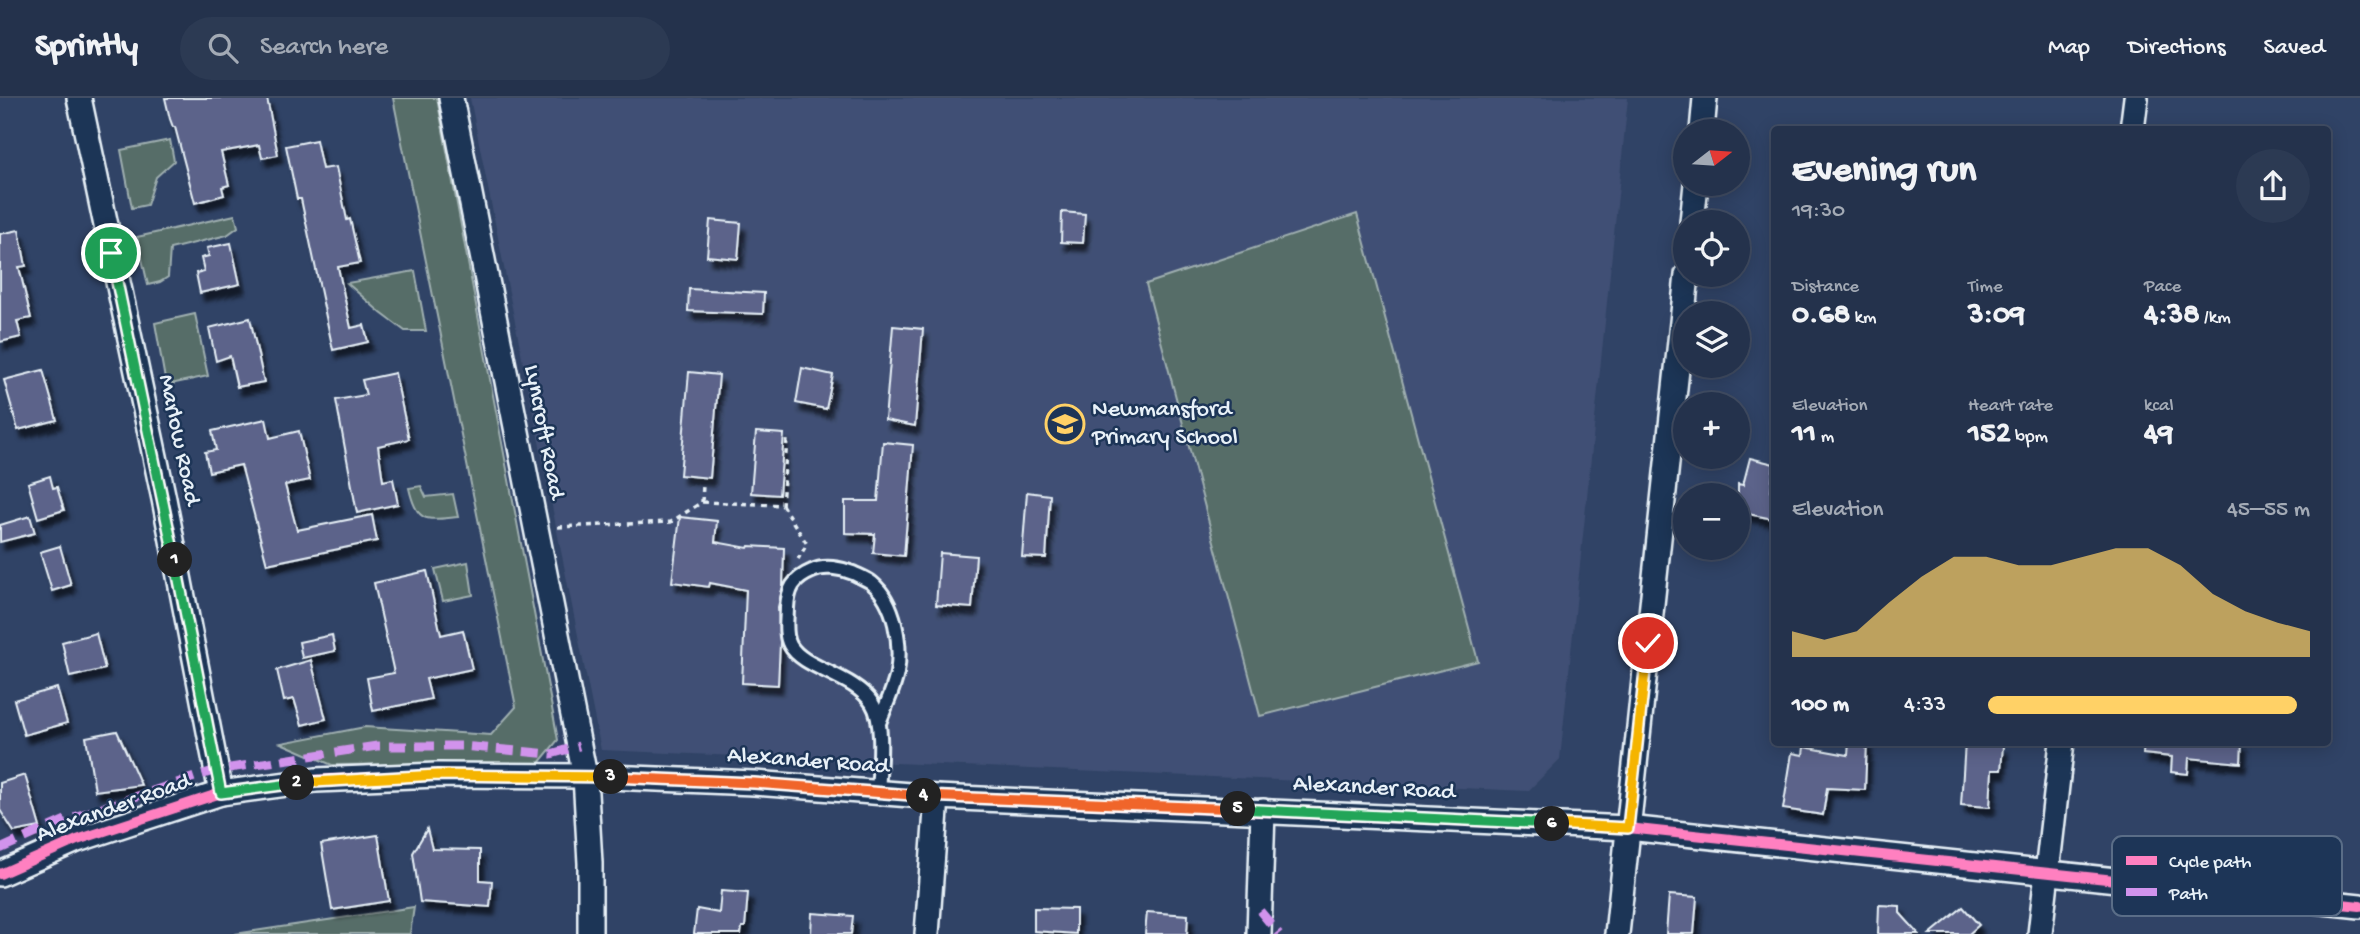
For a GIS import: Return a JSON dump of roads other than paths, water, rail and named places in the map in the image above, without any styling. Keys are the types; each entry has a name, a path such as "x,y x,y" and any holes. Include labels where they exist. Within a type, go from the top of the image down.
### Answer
{"street":[{"name":"Marlow Road","path":"79,98 161,488 221,793"},
{"name":"Lyncroft Road","path":"451,98 585,776 590,863 590,934"},
{"path":"1703,119 1705,98"},
{"path":"2132,126 2136,98"},
{"path":"1617,934 1685,287"},
{"path":"2040,934 2062,746"},
{"name":"Alexander Road","path":"0,874 77,840 221,793 316,780 437,775 585,776 754,783 937,797 1628,828 2112,879"},
{"path":"927,934 937,797"},
{"path":"1259,934 1264,810"},
{"name":"Alexander Road","path":"2342,904 2360,906"}],"lane":[{"path":"878,793 879,723 873,704 854,685 803,658 790,646 786,631 788,591 794,582 813,570 841,568 871,582 885,597 894,623 898,648 897,673 879,723"}],"place":[{"name":"Newmansford Primary School","path":"1065,424"}]}
